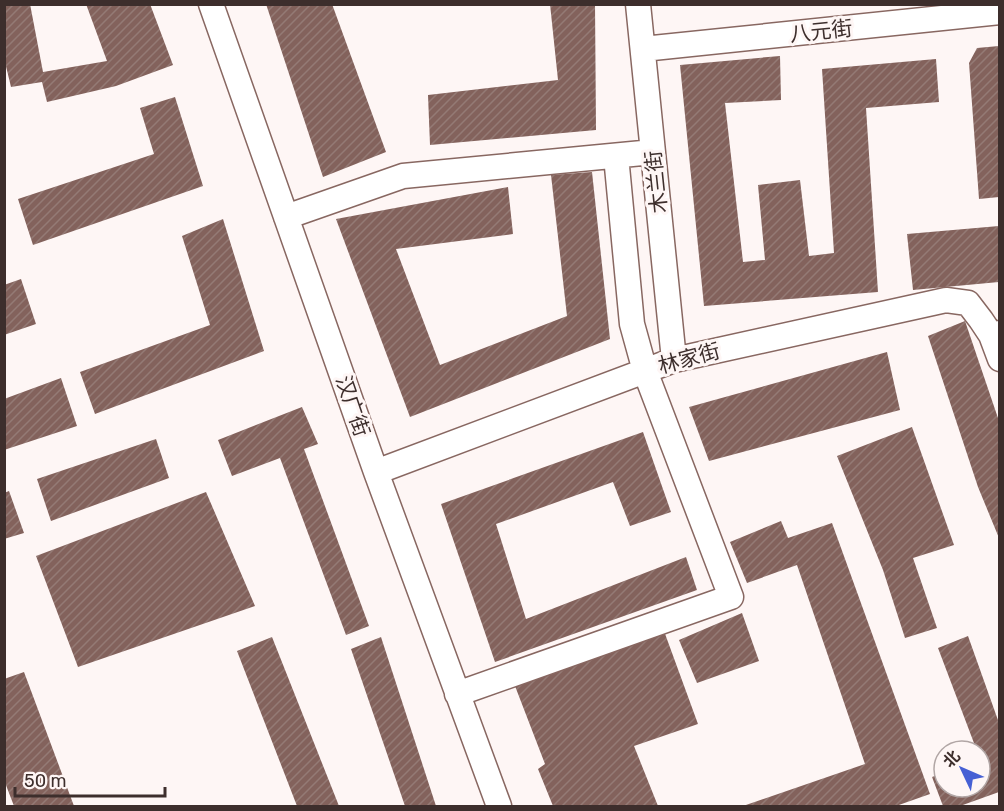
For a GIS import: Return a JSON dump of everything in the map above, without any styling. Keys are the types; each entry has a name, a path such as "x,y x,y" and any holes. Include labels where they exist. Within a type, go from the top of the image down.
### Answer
{"street":[{"name":"汉广街","path":"212,4 376,472 499,807"},
{"name":"木兰街","path":"638,4 674,360"},
{"name":"八元街","path":"643,49 999,12"},
{"path":"286,217 403,176 653,152"},
{"path":"457,694 731,597 645,371 632,324 616,156"},
{"name":"林家街","path":"376,472 674,360 946,300 968,303 995,334 999,359"}],"building":[{"path":"4,4 30,4 43,72 107,61 86,4 150,4 173,65 116,86 47,102 42,82 11,87 4,58"},
{"path":"266,4 332,4 386,152 323,177"},
{"path":"550,4 595,4 596,130 430,145 428,95 558,80"},
{"path":"999,46 999,197 979,199 969,63 977,48"},
{"path":"780,56 781,100 725,103 743,262 765,260 758,185 800,180 809,256 834,253 822,69 936,59 939,102 866,108 878,292 704,306 680,65"},
{"path":"175,97 203,186 33,245 18,199 154,154 140,108"},
{"path":"592,172 610,339 410,417 336,219 508,187 513,234 396,249 440,365 567,316 551,175"},
{"path":"223,219 264,351 95,414 80,372 210,325 182,236"},
{"path":"999,226 999,282 913,290 907,234"},
{"path":"21,279 36,324 4,335 4,285"},
{"path":"965,321 999,421 999,538 978,487 928,336"},
{"path":"887,352 900,410 709,461 689,407"},
{"path":"61,378 77,426 4,450 4,399"},
{"path":"302,407 318,444 304,449 369,626 346,635 280,458 232,476 218,440"},
{"path":"912,427 954,545 913,558 937,628 905,638 883,570 837,456"},
{"path":"643,432 671,512 630,526 613,482 496,524 526,619 686,557 697,590 495,662 441,504"},
{"path":"156,439 169,478 51,521 37,479"},
{"path":"9,491 24,533 4,539 4,493"},
{"path":"206,492 255,606 78,667 36,556"},
{"path":"781,521 788,538 832,523 930,794 896,806 743,806 865,764 797,565 747,583 730,542"},
{"path":"742,613 759,661 697,683 679,640"},
{"path":"664,631 698,724 634,746 658,806 553,806 538,769 545,764 515,686"},
{"path":"968,636 999,723 999,792 992,795 992,739 972,739 938,648"},
{"path":"272,637 339,806 297,806 237,651"},
{"path":"381,637 436,806 405,806 351,649"},
{"path":"24,672 74,806 14,806 4,780 4,679"},
{"path":"940,799 980,799 960,806 943,806"}]}
